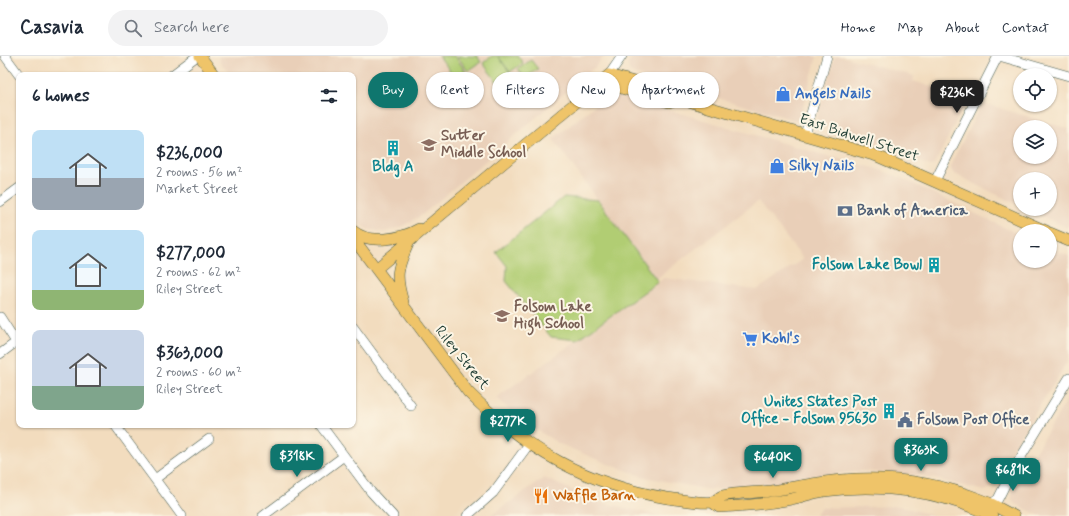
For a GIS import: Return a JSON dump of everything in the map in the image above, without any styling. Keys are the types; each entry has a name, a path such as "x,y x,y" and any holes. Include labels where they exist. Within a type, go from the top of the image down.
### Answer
{"main road":[{"path":"198,56 211,72"},
{"name":"East Bidwell Street","path":"620,84 669,102 679,98 877,156 1030,224"},
{"path":"376,269 569,108"},
{"path":"356,234 373,239 390,238 414,232 435,220"},
{"path":"1057,236 1069,241"},
{"name":"Riley Street","path":"356,242 406,311 468,392 490,414 529,444 568,467 611,485 658,496 712,502 719,507 787,500 805,494 826,491 879,489 919,493 1014,516"},
{"path":"406,311 397,278 398,266 409,242"},
{"name":"Riley Street","path":"712,502 721,496 771,491 843,479 888,480 936,486 958,492 992,510"},
{"path":"735,506 742,500 780,495 792,487"}],"street":[{"path":"5,56 17,72"},
{"path":"176,72 198,56"},
{"path":"610,72 622,56"},
{"path":"805,135 827,56"},
{"path":"935,181 999,56 1069,76"},
{"path":"0,202 16,190"},
{"path":"0,317 16,338"},
{"path":"356,331 411,406"},
{"path":"0,354 16,342"},
{"path":"992,510 1010,475 1069,378"},
{"path":"117,428 182,516"},
{"path":"323,428 371,492 392,516"},
{"path":"155,479 209,439"},
{"path":"467,516 493,493 529,444"},
{"path":"263,516 344,456"}],"shaded area":[{"name":"Sutter Middle School","path":"218,56 604,56 589,72 567,72 567,91 559,98 559,72 492,72 492,108 547,108 422,215 401,227 384,232 367,229 360,224 356,218 356,72 228,72 220,62"},
{"path":"634,56 817,56 799,121 719,98 719,72 632,72 629,70 628,63"},
{"path":"835,56 841,56 914,76 913,81 968,98 934,165 930,166 858,136 820,126 817,118"},
{"path":"620,96 628,98 628,108 663,108 820,154 874,168 899,177 1013,232 1013,268 1057,268 1057,251 1069,256 1069,357 1057,379 1005,460 991,488 985,491 920,475 862,471 810,476 772,485 736,490 705,489 645,477 608,464 560,444 525,423 496,398 664,278 757,290 803,259 758,201 656,279 553,139 592,108 620,108"},
{"path":"982,103 1039,120 1013,120 1013,164 1057,164 1057,125 1069,129 1069,228 1042,216 1057,216 1057,172 1013,172 1013,203 953,173 951,168 952,162"},
{"path":"1069,397 1069,516 1040,516 1014,503 1012,499 1012,489"},
{"path":"544,478 598,502 661,516 490,516"},
{"path":"900,506 934,516 815,516 821,508"}],"green space":[{"path":"439,56 455,56 466,72 451,72"},
{"path":"457,56 477,56 481,62 468,71"},
{"path":"492,56 498,56 509,72 492,72 492,75 483,63"},
{"path":"498,56 518,56 523,63 510,72"},
{"path":"531,60 538,69 534,72 520,72 518,69"},
{"path":"564,197 598,200 658,282 577,340 551,337 506,281 507,266 496,252"}],"place":[{"name":"Angels Nails","path":"783,94"},
{"name":"Sutter Middle School","path":"429,145"},
{"name":"Bldg A","path":"393,148"},
{"name":"Silky Nails","path":"777,166"},
{"name":"Bank of America","path":"845,211"},
{"name":"Folsom Lake Bowl","path":"934,265"},
{"name":"Folsom Lake High School","path":"502,316"},
{"name":"Kohl's","path":"750,339"},
{"name":"Unites States Post Office - Folsom 95630","path":"889,411"},
{"name":"Folsom Post Office","path":"905,420"},
{"name":"Waffle Barn","path":"541,496"}]}
